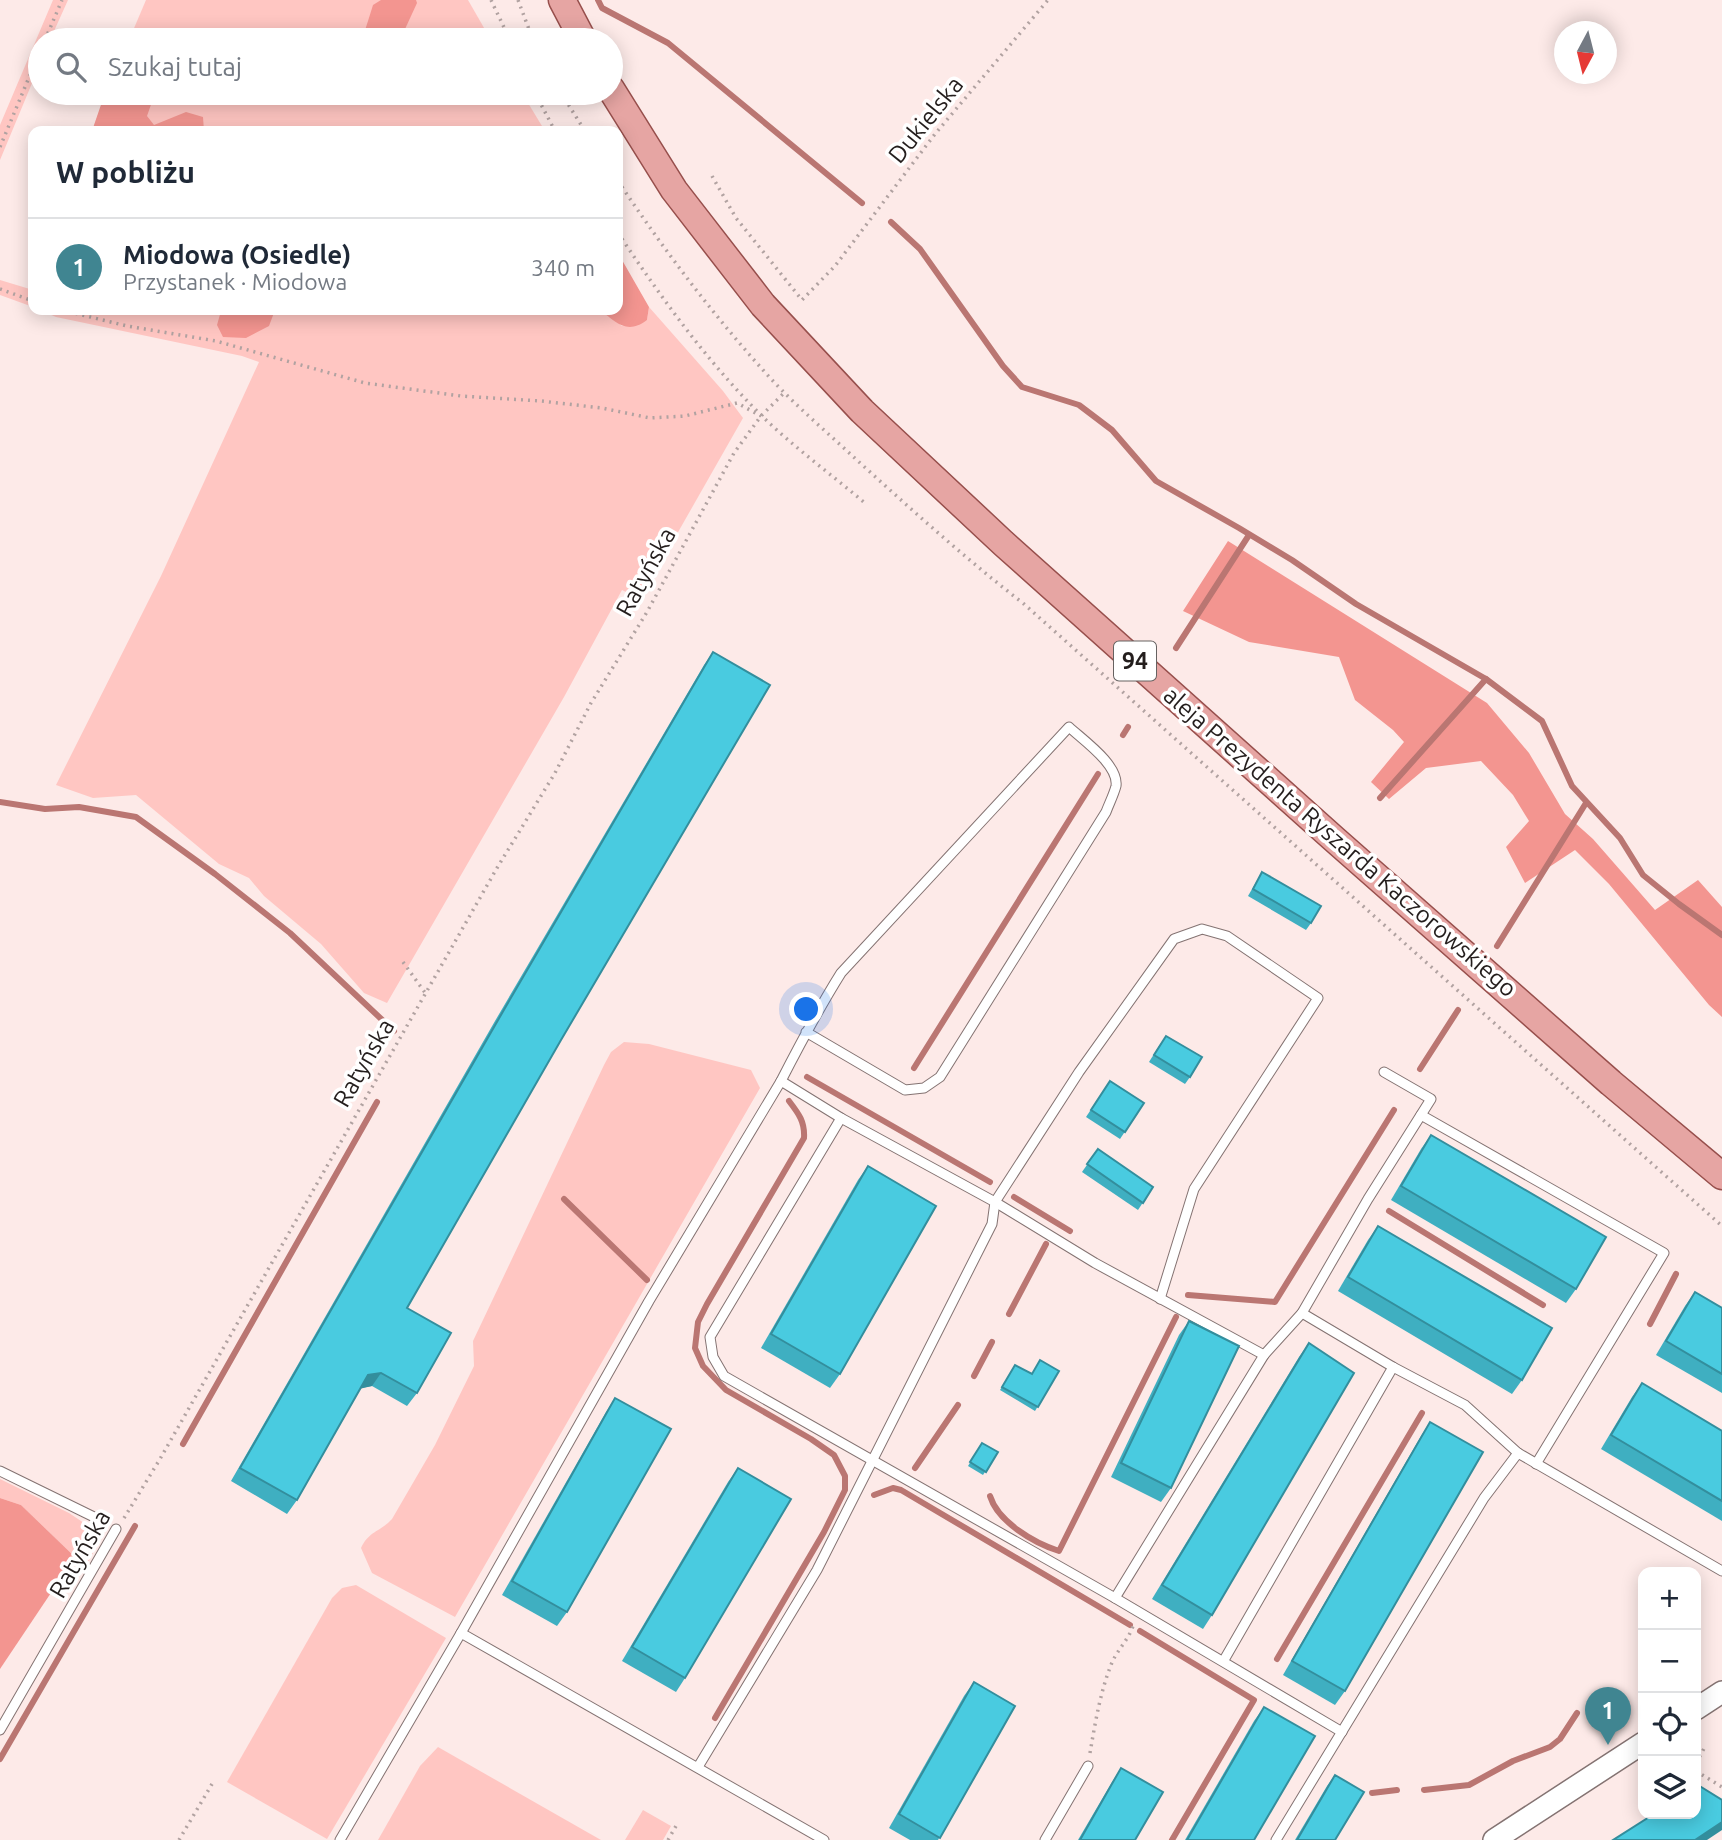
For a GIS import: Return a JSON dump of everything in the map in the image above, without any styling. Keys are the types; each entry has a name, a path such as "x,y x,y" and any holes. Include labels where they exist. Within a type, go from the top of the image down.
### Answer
{"main road":[{"path":"562,0 577,28"},
{"name":"aleja Prezydenta Ryszarda Kaczorowskiego","path":"621,105 674,190 763,305 862,411 1003,543 1334,839 1611,1083 1722,1176"}],"street":[{"path":"1701,1706 1722,1692"},
{"path":"1494,1840 1638,1746"}],"lane":[{"path":"340,1840 649,1301 781,1081 806,1032 841,973 1069,727 1101,755 1114,771 1116,784 1106,812 940,1077 924,1088 905,1090 806,1032"},
{"path":"698,1767 817,1570 992,1224 995,1202 1079,1072 1174,939 1202,929 1227,936 1318,998 1194,1189 1160,1299"},
{"path":"1115,1598 1265,1355 1302,1313 1431,1098 1384,1072"},
{"path":"781,1081 841,1118 995,1202 1095,1263 1265,1355"},
{"path":"1421,1115 1664,1253 1536,1464"},
{"path":"841,1118 710,1337 713,1357 724,1376 1138,1611 1342,1732"},
{"path":"1302,1313 1393,1367 1465,1405 1518,1453 1722,1572"},
{"path":"1223,1660 1393,1367"},
{"path":"1276,1840 1484,1499 1518,1453"},
{"path":"0,1471 93,1517"},
{"name":"Ratyńska","path":"0,1730 116,1529"},
{"path":"461,1633 824,1840"},
{"path":"1045,1840 1088,1766"}],"path":[{"path":"50,28 62,0"},
{"path":"491,0 504,28"},
{"path":"518,0 528,28"},
{"name":"Dukielska","path":"712,176 736,218 802,300 835,266 935,134 1048,0"},
{"path":"0,148 28,80"},
{"path":"541,105 552,126"},
{"path":"569,105 582,126"},
{"path":"623,188 699,294 764,372 785,392 959,554 1024,604 1722,1226"},
{"path":"623,240 671,312 733,386 761,416 866,504"},
{"path":"0,289 28,299"},
{"path":"82,315 127,326 216,341 365,383 461,396 602,408 650,418 685,416 737,403 761,416"},
{"name":"Ratyńska","path":"116,1529 160,1459 497,868 555,772 591,703 647,612 734,453 761,416 785,392"},
{"path":"403,962 426,994"},
{"path":"1088,1766 1111,1665 1129,1637 1138,1611"},
{"path":"1700,1756 1706,1745"},
{"path":"1701,1774 1722,1787"},
{"path":"179,1840 212,1784"},
{"path":"668,1840 676,1826"}],"shaded area":[{"path":"53,0 68,0 55,28 41,28"},
{"path":"146,0 468,0 484,28 134,28"},
{"path":"381,0 416,0 417,3 406,28 366,28 373,5"},
{"path":"28,59 28,93 0,160 0,125"},
{"path":"101,105 151,105 147,116 154,125 186,112 203,117 204,126 94,126"},
{"path":"102,105 529,105 542,126 94,126"},
{"path":"623,262 649,307 647,320 628,327 607,315 623,315"},
{"path":"0,280 28,288 28,305 0,295"},
{"path":"649,307 723,391 743,418 640,599 622,590 564,697 387,1003 364,993 321,944 264,896 249,878 219,864 136,795 93,798 56,785 161,576 259,362 51,315 607,315 622,326 647,320"},
{"path":"220,315 273,315 269,326 246,338 223,337 217,325"},
{"path":"1228,541 1487,703 1529,753 1565,814 1593,839 1655,910 1698,880 1722,907 1722,1017 1709,1005 1609,884 1575,850 1525,883 1506,847 1529,821 1513,795 1481,761 1426,768 1389,799 1371,782 1404,742 1355,700 1339,657 1249,642 1183,611"},
{"path":"624,1042 649,1044 751,1070 760,1088 455,1617 372,1573 361,1548 368,1538 392,1519 435,1445 474,1366 473,1341 604,1065 611,1052"},
{"path":"0,1479 69,1513 93,1529 95,1549 89,1561 75,1557 21,1505 0,1498"},
{"path":"0,1498 21,1505 75,1557 0,1669"},
{"path":"356,1585 446,1638 327,1839 227,1782 332,1598 342,1588"},
{"path":"438,1747 601,1840 378,1840 420,1766"},
{"path":"643,1810 671,1826 663,1840 625,1840"}],"building":[{"path":"713,652 770,685 407,1308 451,1333 417,1393 381,1373 368,1375 297,1500 240,1468"},
{"path":"1262,872 1321,906 1311,923 1253,889"},
{"path":"1166,1036 1202,1057 1190,1077 1154,1055"},
{"path":"1110,1081 1144,1103 1125,1132 1091,1110"},
{"path":"1431,1135 1606,1237 1576,1289 1401,1186"},
{"path":"1098,1149 1153,1187 1143,1203 1087,1164"},
{"path":"868,1166 936,1206 840,1374 771,1334"},
{"path":"1378,1226 1552,1328 1522,1380 1348,1277"},
{"path":"1695,1292 1722,1308 1722,1374 1666,1341"},
{"path":"1189,1321 1239,1346 1171,1488 1121,1463"},
{"path":"1309,1343 1354,1373 1212,1615 1162,1585"},
{"path":"1040,1360 1059,1371 1038,1407 1002,1387 1015,1365 1032,1374"},
{"path":"1642,1383 1722,1431 1722,1501 1611,1435"},
{"path":"615,1398 671,1429 567,1612 512,1581"},
{"path":"1430,1422 1483,1452 1345,1691 1292,1661"},
{"path":"982,1443 998,1452 986,1472 970,1462"},
{"path":"738,1468 791,1499 685,1678 632,1647"},
{"path":"974,1682 1015,1706 940,1838 899,1814"},
{"path":"1264,1707 1315,1736 1254,1840 1187,1840"},
{"path":"1121,1768 1163,1792 1135,1840 1080,1840"},
{"path":"1335,1775 1364,1792 1335,1840 1297,1840"},
{"path":"1701,1787 1722,1800 1722,1822 1695,1840 1613,1840 1646,1819 1701,1819"}],"waterway":[{"path":"598,0 602,8 668,43 862,203"},
{"path":"891,222 920,249 1003,366 1022,387 1079,405 1112,430 1156,481 1292,560 1356,604 1486,679 1542,721 1572,786 1620,838 1643,875 1722,935"},
{"path":"1176,648 1249,535"},
{"path":"1380,798 1486,679"},
{"path":"1123,735 1128,727"},
{"path":"914,1068 1098,774"},
{"path":"0,802 45,809 79,807 136,817 290,933 394,1031"},
{"path":"1497,946 1586,803"},
{"path":"1420,1069 1458,1010"},
{"path":"807,1077 990,1182"},
{"path":"715,1718 824,1532 845,1490 845,1476 834,1455 726,1390 703,1366 695,1348 698,1322 707,1304 804,1138 801,1118 789,1101"},
{"path":"183,1444 377,1102"},
{"path":"1188,1295 1275,1302 1394,1110"},
{"path":"1014,1197 1070,1231"},
{"path":"564,1199 647,1280"},
{"path":"1389,1211 1543,1305"},
{"path":"1009,1314 1046,1244"},
{"path":"1650,1324 1676,1274"},
{"path":"990,1496 994,1506 1009,1523 1039,1543 1059,1551 1176,1317"},
{"path":"974,1376 992,1342"},
{"path":"915,1468 958,1405"},
{"path":"1277,1659 1422,1413"},
{"path":"874,1495 893,1488 901,1490 1130,1625"},
{"path":"0,1759 135,1526"},
{"path":"1140,1631 1254,1700 1172,1840"},
{"path":"1424,1790 1469,1785 1513,1761 1550,1747 1560,1739 1577,1713"},
{"path":"1372,1793 1397,1790"}],"place":[{"name":"Miodowa (Osiedle)","path":"1608,1745"}]}
